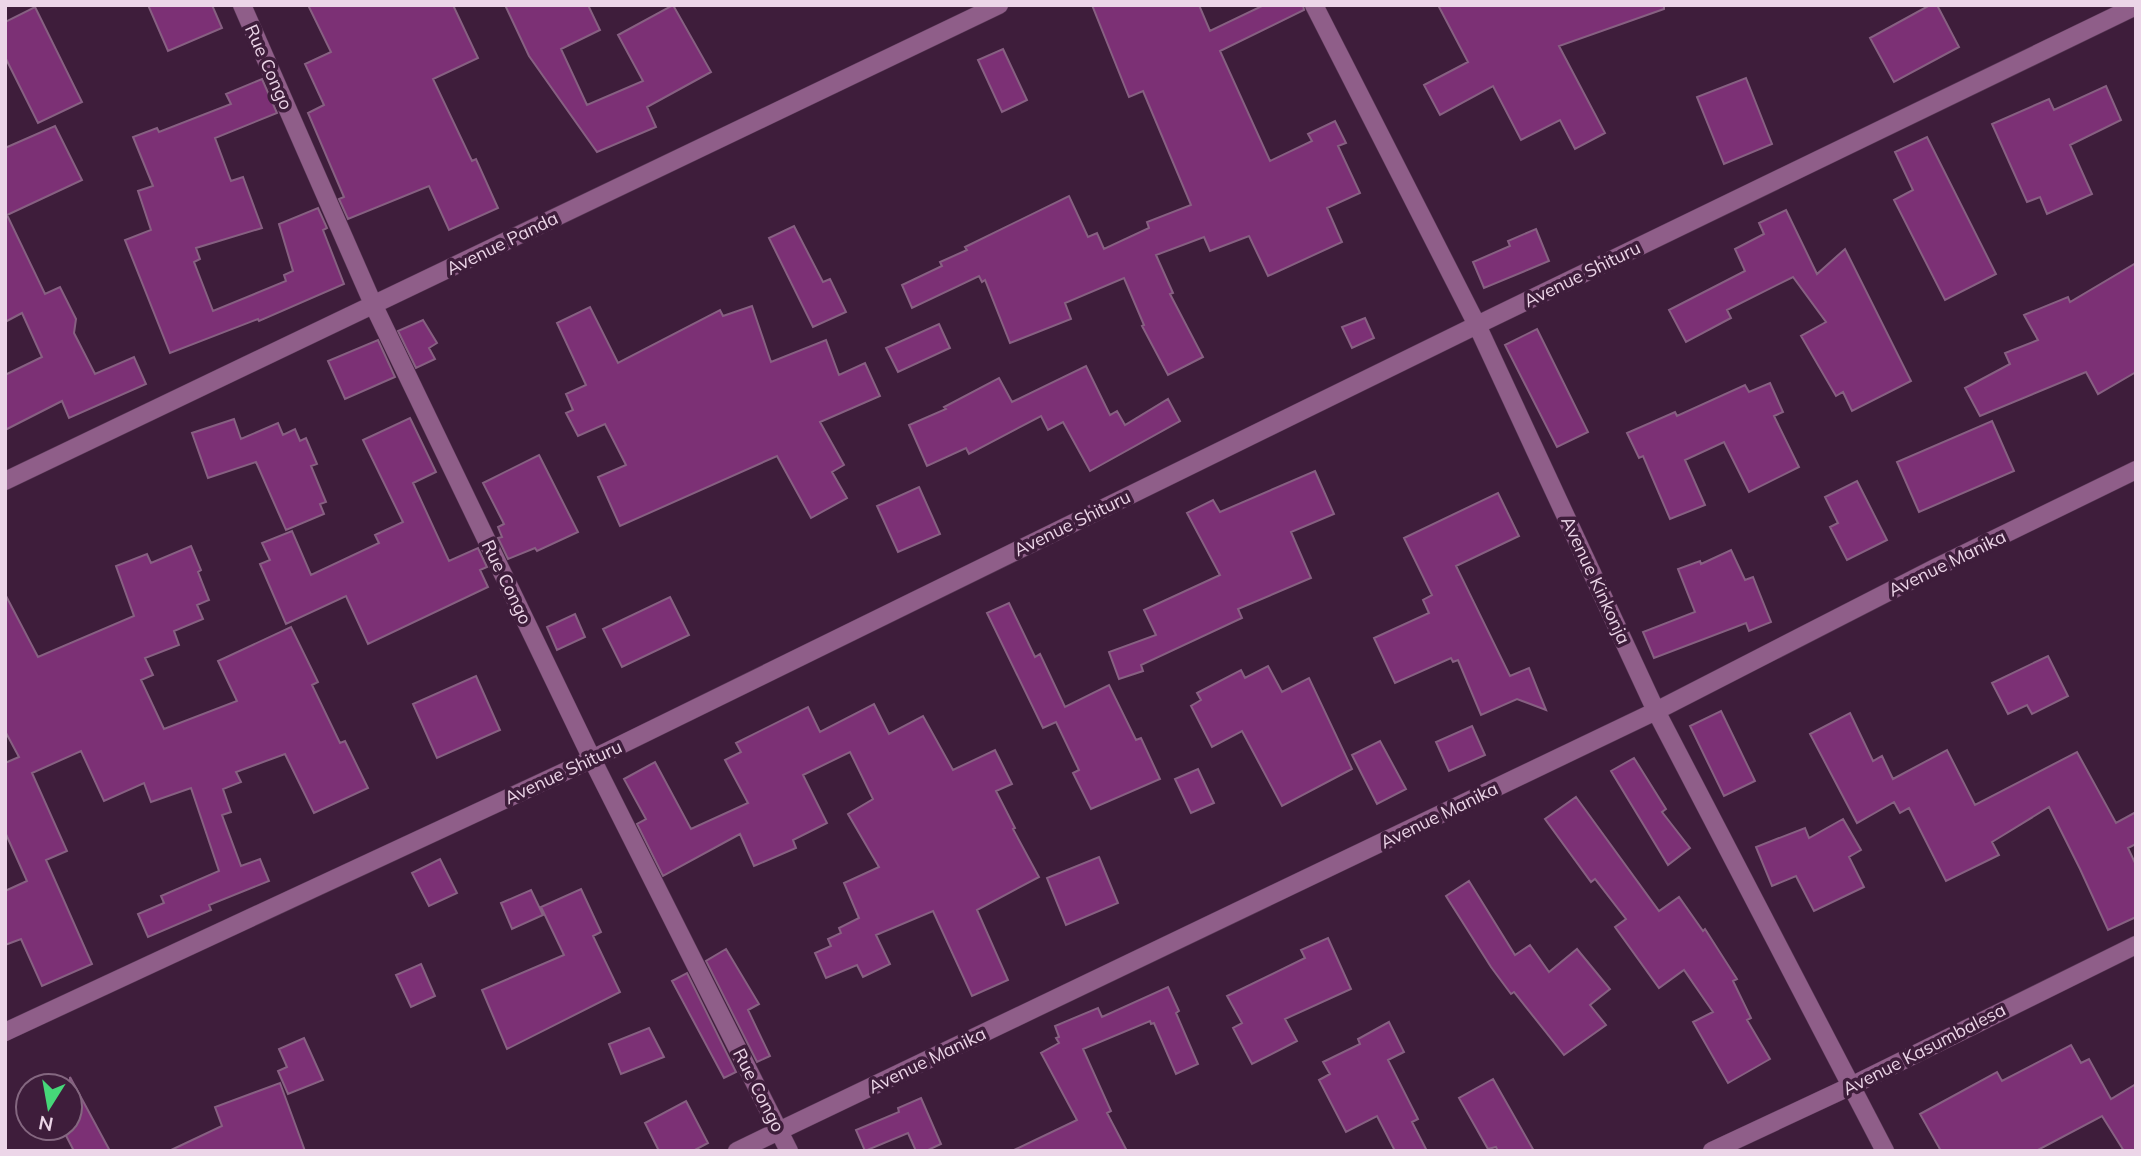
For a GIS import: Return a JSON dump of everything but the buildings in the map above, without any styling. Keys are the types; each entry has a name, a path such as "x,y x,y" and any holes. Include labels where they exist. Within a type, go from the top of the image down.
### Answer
{"street":[{"name":"Rue Congo","path":"242,5 373,304 592,759 789,1151"},
{"name":"Avenue Panda","path":"5,481 999,5"},
{"name":"Avenue Kinkonja","path":"1314,5 1477,325 1656,710 1885,1151"},
{"name":"Avenue Shituru","path":"5,1032 592,759 1477,325 2136,6"},
{"name":"Avenue Manika","path":"737,1151 1656,710 1935,568 2136,470"},
{"name":"Avenue Kasumbalesa","path":"1712,1151 1851,1086 2136,945"}]}
